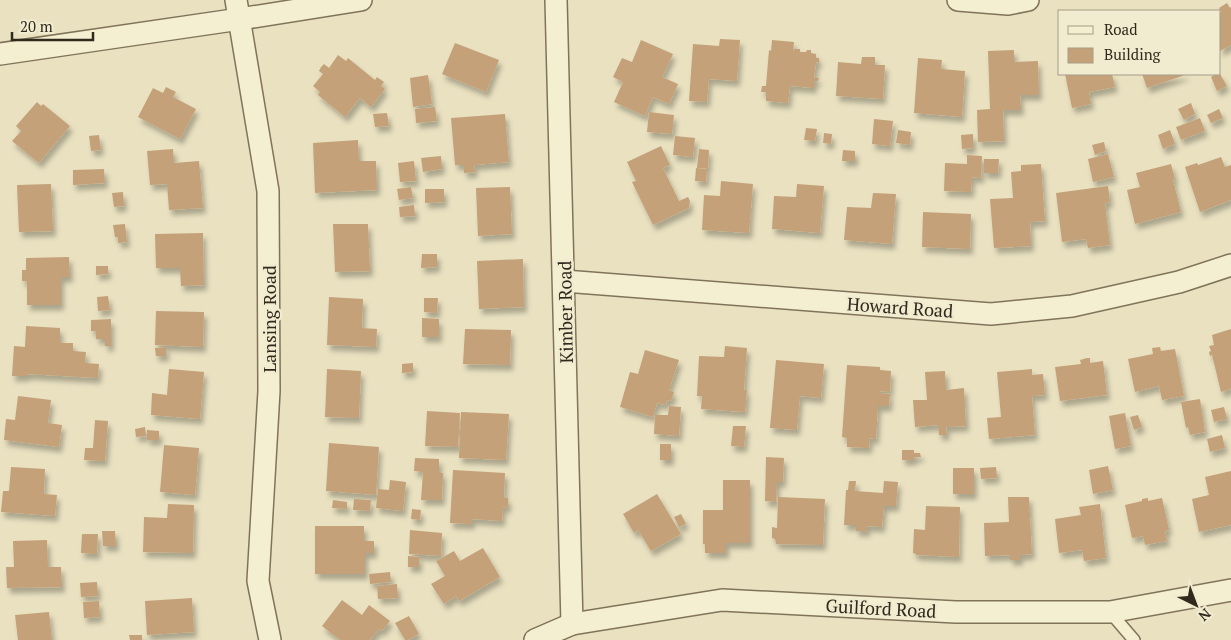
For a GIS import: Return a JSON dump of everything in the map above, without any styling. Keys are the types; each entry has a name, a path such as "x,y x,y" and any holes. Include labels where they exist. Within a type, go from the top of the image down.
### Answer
{"street":[{"path":"0,54 238,10 361,0"},
{"name":"Kimber Road","path":"556,0 572,624"},
{"path":"958,0 1008,4 1028,0"},
{"name":"Lansing Road","path":"238,10 268,191 269,391 258,581 270,640"},
{"name":"Howard Road","path":"564,281 990,314 1072,306 1179,282 1231,265"},
{"name":"Guilford Road","path":"535,640 572,624 722,600 956,612 1110,612 1231,590"}],"lane":[{"path":"1110,612 1134,640"}],"building":[{"path":"1227,3 1231,7 1231,45 1221,50 1221,10 1219,8"},
{"path":"720,39 740,40 737,81 709,79 707,102 689,101 693,44 719,46"},
{"path":"641,40 673,54 662,77 678,84 669,104 653,97 645,116 614,102 623,82 613,77 622,58 632,62"},
{"path":"772,40 794,42 793,53 794,49 800,49 800,52 811,50 811,53 816,54 816,58 819,58 819,63 816,62 814,78 819,78 818,81 814,81 814,88 790,86 788,103 766,101 766,92 761,92 762,86 766,86 769,50 771,51"},
{"path":"455,43 499,60 486,92 442,74"},
{"path":"1014,50 1014,62 1038,61 1039,95 1020,95 1021,110 1003,110 1004,141 978,142 977,110 990,109 988,51"},
{"path":"338,55 346,61 348,58 375,80 377,77 384,82 381,86 385,89 371,107 360,98 345,117 318,95 320,92 313,86 323,74 319,71 321,67 324,64 329,68"},
{"path":"862,57 875,57 875,65 885,65 883,99 836,96 838,62 861,64"},
{"path":"918,58 942,60 941,69 965,71 962,117 914,113"},
{"path":"428,75 432,104 413,107 410,78"},
{"path":"1065,75 1112,75 1115,87 1089,92 1091,104 1072,108"},
{"path":"1142,75 1185,75 1147,88"},
{"path":"1221,75 1227,86 1217,91 1211,77"},
{"path":"166,87 176,92 173,97 196,109 180,139 138,117 153,88 163,93"},
{"path":"37,102 41,106 43,104 70,126 39,163 12,141 21,131 16,126"},
{"path":"1191,103 1195,114 1184,120 1178,109"},
{"path":"435,107 437,121 416,123 415,109"},
{"path":"1219,109 1223,118 1211,123 1207,115"},
{"path":"649,112 674,115 672,134 647,132"},
{"path":"387,113 389,126 375,127 373,114"},
{"path":"505,114 509,162 474,165 475,172 464,173 464,165 455,165 451,118"},
{"path":"1200,118 1205,131 1181,140 1176,127"},
{"path":"874,119 893,121 890,146 872,144"},
{"path":"806,128 817,129 815,141 804,140"},
{"path":"898,130 911,132 910,145 896,143"},
{"path":"1170,130 1175,144 1163,149 1158,135"},
{"path":"824,133 832,134 831,144 823,143"},
{"path":"973,134 973,148 962,149 961,135"},
{"path":"99,135 101,150 91,151 89,136"},
{"path":"675,136 695,138 693,157 673,155"},
{"path":"358,140 359,161 376,161 377,190 315,193 313,143"},
{"path":"1104,142 1106,151 1095,155 1092,145"},
{"path":"661,146 670,165 663,168 679,201 688,197 690,201 689,208 653,225 632,182 636,181 627,162"},
{"path":"173,149 174,163 199,161 203,208 169,210 167,184 150,185 147,151"},
{"path":"699,149 709,150 708,168 697,168"},
{"path":"843,150 855,151 855,161 842,161"},
{"path":"1108,154 1114,177 1093,182 1088,159"},
{"path":"967,155 982,156 981,178 972,177 971,192 944,191 945,163 967,164"},
{"path":"441,156 442,169 423,172 421,158"},
{"path":"1221,157 1225,167 1231,165 1231,200 1200,212 1185,167 1197,163 1198,165"},
{"path":"984,159 999,159 998,173 984,173"},
{"path":"414,161 416,181 400,182 398,163"},
{"path":"1041,164 1045,221 1030,222 1031,246 994,248 990,199 1013,198 1011,172 1021,171 1021,165"},
{"path":"1171,164 1181,212 1135,224 1127,190 1140,187 1136,173"},
{"path":"696,168 707,169 706,182 695,181"},
{"path":"104,169 105,183 73,185 73,170"},
{"path":"721,181 753,184 749,233 702,230 704,195 720,196"},
{"path":"51,184 53,231 19,232 17,185"},
{"path":"797,184 824,186 820,233 772,229 774,196 796,197"},
{"path":"1108,186 1110,202 1105,203 1110,245 1088,248 1086,239 1062,242 1056,193"},
{"path":"411,187 413,198 399,200 397,189"},
{"path":"510,187 512,234 478,236 476,188"},
{"path":"425,189 444,189 444,202 425,203"},
{"path":"123,192 124,206 114,207 112,193"},
{"path":"873,193 896,194 892,244 844,240 847,207 871,208"},
{"path":"414,205 415,216 400,217 399,207"},
{"path":"923,212 971,214 970,249 922,247"},
{"path":"125,224 127,242 118,243 118,237 115,237 113,225"},
{"path":"333,224 368,224 370,271 335,272"},
{"path":"203,233 204,285 181,286 180,268 156,268 155,234"},
{"path":"422,254 437,254 437,267 421,268"},
{"path":"69,257 70,277 61,277 61,305 27,305 27,281 22,281 22,270 26,270 26,258"},
{"path":"523,259 524,307 479,309 477,261"},
{"path":"96,266 108,266 108,274 96,275"},
{"path":"108,296 110,310 98,311 97,297"},
{"path":"329,297 363,299 362,328 377,329 376,347 327,345"},
{"path":"424,298 438,298 437,313 424,312"},
{"path":"156,311 204,312 203,347 155,345"},
{"path":"422,318 439,319 439,337 422,337"},
{"path":"111,319 111,346 105,346 105,339 96,339 96,331 91,331 91,320"},
{"path":"26,326 60,328 60,343 73,343 73,351 86,352 85,363 99,364 98,378 27,374 27,376 12,376 14,346 25,347"},
{"path":"465,329 511,330 510,365 463,364"},
{"path":"1231,329 1231,389 1221,392 1212,355 1210,356 1209,346 1214,345 1212,335"},
{"path":"725,346 747,348 744,390 747,390 745,412 701,409 702,396 697,396 699,356 724,357"},
{"path":"166,347 166,356 156,356 155,348"},
{"path":"1160,347 1161,351 1175,349 1184,396 1162,400 1159,386 1135,392 1128,359 1153,354 1152,348"},
{"path":"645,350 679,360 669,390 674,392 671,401 667,400 666,405 657,403 653,417 620,407 630,372 638,374"},
{"path":"1090,358 1090,363 1103,361 1107,395 1060,401 1055,367 1081,364 1080,360"},
{"path":"776,360 824,364 821,398 800,396 797,430 770,428"},
{"path":"413,363 413,372 402,373 402,364"},
{"path":"847,365 880,367 880,370 891,371 890,392 879,391 879,393 890,394 889,406 878,406 876,439 870,438 869,448 847,447 847,438 842,437"},
{"path":"169,369 204,372 200,419 151,415 152,393 167,395"},
{"path":"327,369 361,371 359,418 325,417"},
{"path":"1032,369 1032,375 1043,374 1045,395 1032,396 1035,435 989,439 987,418 1001,417 997,372"},
{"path":"945,371 946,390 964,388 966,426 946,427 947,435 939,435 938,425 915,427 913,400 927,400 925,372"},
{"path":"18,396 51,400 48,423 62,425 59,447 4,440 6,419 15,420"},
{"path":"1200,399 1205,432 1190,435 1188,427 1186,428 1181,402"},
{"path":"669,406 681,407 679,436 654,434 655,415 668,415"},
{"path":"1224,407 1227,419 1214,422 1211,410"},
{"path":"427,411 460,413 458,447 425,446"},
{"path":"461,412 509,414 506,460 459,458"},
{"path":"1125,413 1131,446 1115,449 1109,416"},
{"path":"1138,415 1142,427 1134,430 1130,417"},
{"path":"95,420 108,421 105,461 84,460 85,448 93,448"},
{"path":"733,426 746,426 744,447 731,446"},
{"path":"145,427 146,436 136,437 135,429"},
{"path":"147,430 159,431 159,440 147,440"},
{"path":"1222,435 1225,448 1210,452 1207,439"},
{"path":"329,443 379,447 376,495 326,491"},
{"path":"660,444 671,444 671,460 660,460"},
{"path":"164,445 199,448 195,495 160,492"},
{"path":"902,450 914,450 914,453 920,453 921,457 914,457 914,460 902,460"},
{"path":"766,457 784,458 783,482 777,482 776,502 765,501"},
{"path":"415,458 439,459 439,472 443,473 442,500 421,500 423,472 414,471"},
{"path":"1108,466 1113,490 1093,494 1089,470"},
{"path":"11,467 45,469 44,494 57,495 55,516 1,512 3,491 9,491"},
{"path":"996,467 997,478 981,479 980,468"},
{"path":"953,468 974,468 974,494 953,494"},
{"path":"453,470 505,473 504,498 508,498 508,508 503,507 502,521 472,519 472,524 450,523"},
{"path":"1231,471 1231,525 1199,532 1192,499 1209,495 1205,477"},
{"path":"390,480 406,482 403,511 376,508 378,489 389,490"},
{"path":"723,480 750,480 750,543 726,543 726,553 705,553 705,544 703,544 703,510 723,510"},
{"path":"849,481 856,481 855,491 883,493 884,481 898,482 896,506 884,506 882,527 867,526 867,532 856,531 856,525 844,525 846,490 848,490"},
{"path":"657,494 681,534 651,551 638,530 634,533 623,514"},
{"path":"778,497 825,499 823,545 776,544 775,539 772,538 772,527 777,528"},
{"path":"1008,497 1029,497 1032,554 1020,555 1020,560 1010,560 1010,555 985,556 984,523 1009,522"},
{"path":"1148,498 1148,501 1162,498 1169,530 1165,531 1167,541 1145,545 1143,536 1132,538 1125,505"},
{"path":"354,499 371,500 370,511 353,510"},
{"path":"333,500 347,502 347,509 332,508"},
{"path":"168,504 194,505 193,553 143,552 144,517 167,518"},
{"path":"1100,504 1106,558 1084,561 1082,550 1059,553 1055,519 1081,515 1079,507"},
{"path":"926,506 960,507 959,557 916,555 913,553 914,529 925,530"},
{"path":"412,509 421,510 420,520 411,519"},
{"path":"681,514 686,524 679,527 674,517"},
{"path":"315,526 364,526 364,541 374,541 374,553 365,553 365,574 315,574"},
{"path":"410,530 442,533 441,556 409,554"},
{"path":"102,531 115,531 116,546 103,546"},
{"path":"82,534 98,534 97,554 81,553"},
{"path":"47,540 48,567 61,567 62,587 7,588 6,567 14,567 13,541"},
{"path":"483,548 500,577 459,601 456,596 444,604 431,584 445,576 436,561 454,551 460,561"},
{"path":"408,556 419,557 419,567 408,567"},
{"path":"390,572 391,582 370,584 369,574"},
{"path":"97,582 98,596 81,597 80,583"},
{"path":"397,584 398,598 378,599 377,586"},
{"path":"192,598 194,632 147,635 145,601"},
{"path":"342,600 362,615 369,605 390,621 382,631 379,629 370,640 340,640 322,626"},
{"path":"99,601 100,617 84,618 83,602"},
{"path":"49,612 52,640 18,640 15,615"},
{"path":"409,616 419,634 405,640 395,623"},
{"path":"129,635 142,635 142,640 130,640"}]}
